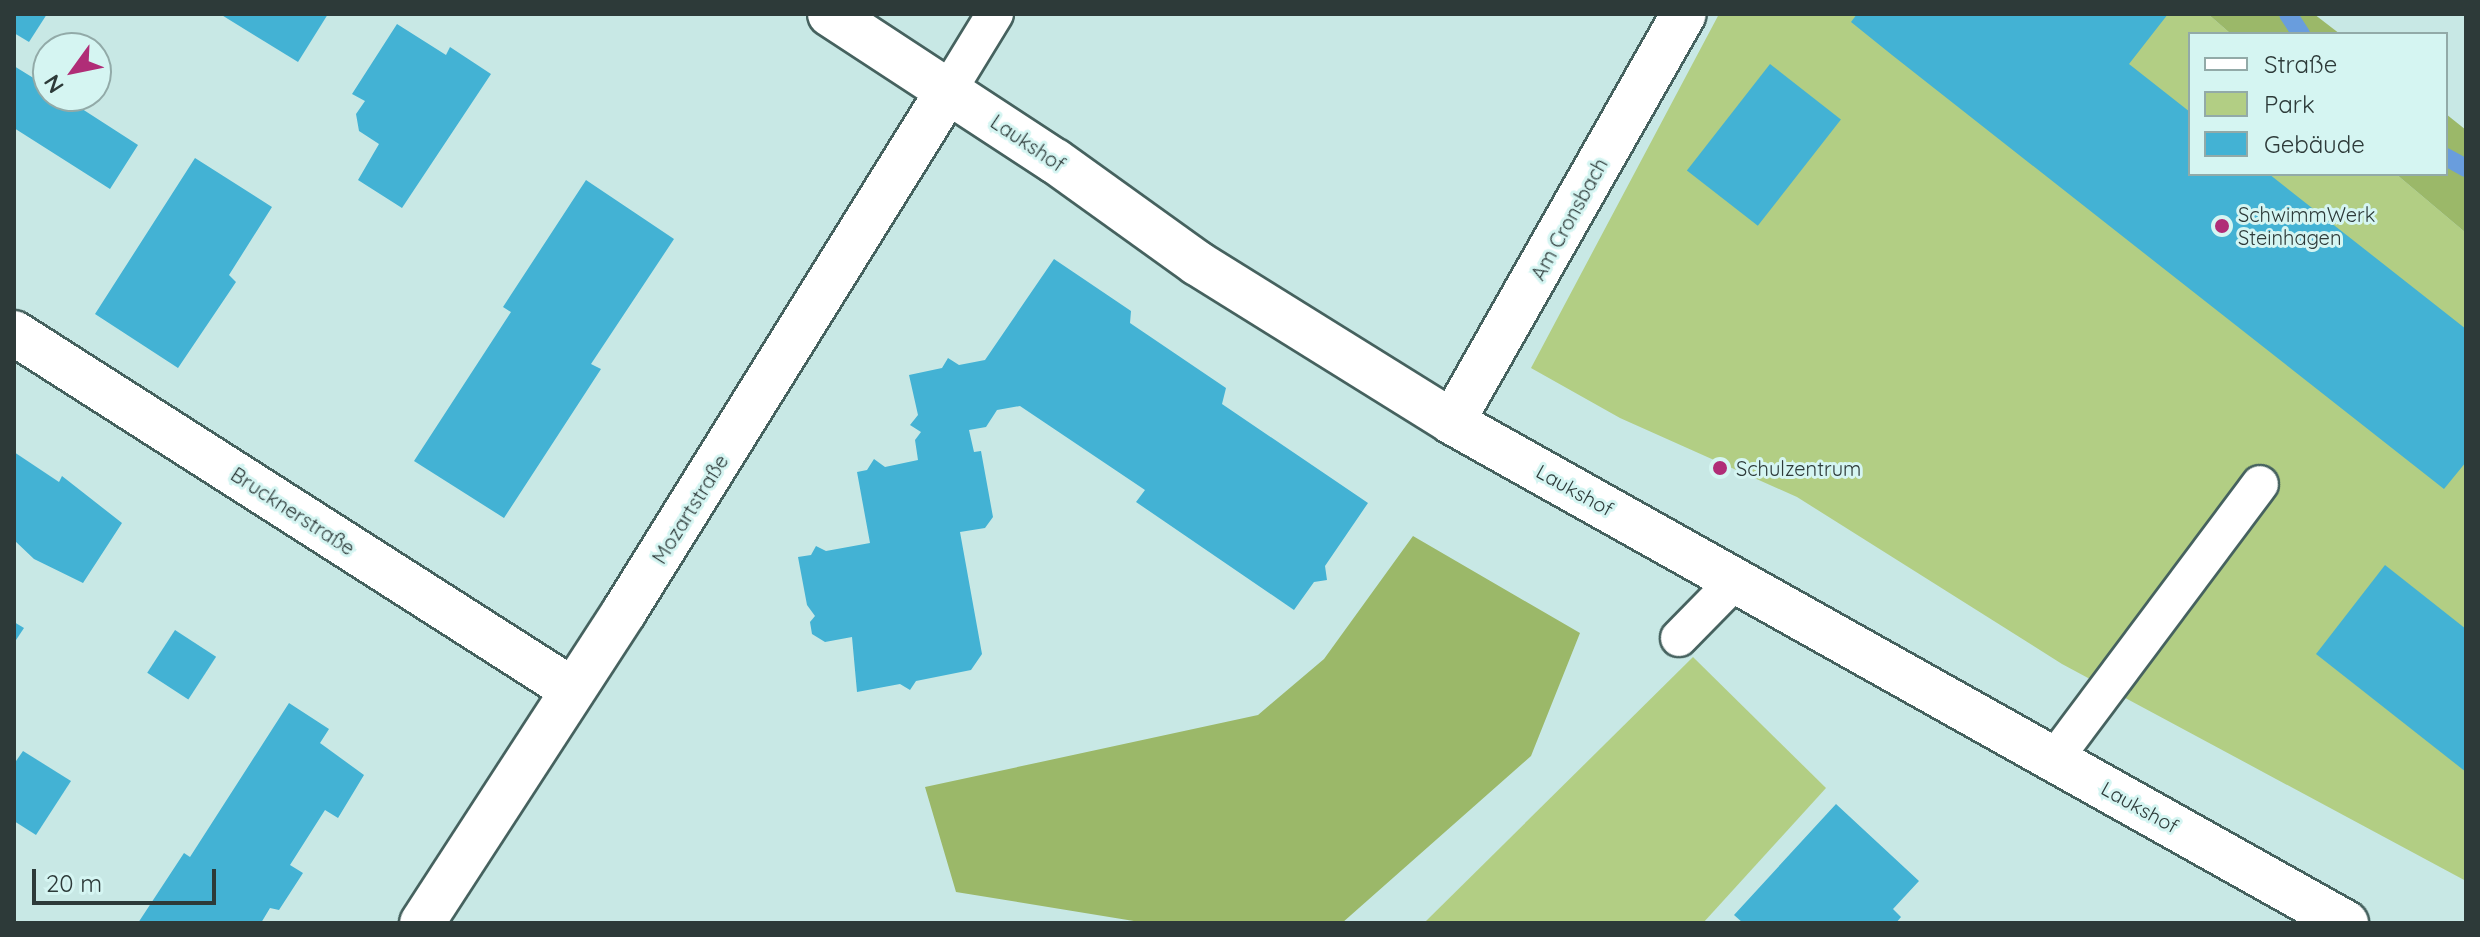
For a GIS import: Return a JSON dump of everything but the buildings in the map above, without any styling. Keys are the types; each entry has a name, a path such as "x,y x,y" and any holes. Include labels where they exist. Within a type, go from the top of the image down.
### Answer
{"street":[{"name":"Laukshof","path":"830,14 949,89 1197,263 1452,422 2055,758 2322,917"},
{"name":"Am Cronsbach","path":"1452,422 1684,14"},
{"name":"Mozartstraße","path":"422,923 774,375 949,89"},
{"name":"Brucknerstraße","path":"17,341 571,689"}],"lane":[{"path":"949,89 995,14"},
{"path":"2055,758 2260,484"},
{"path":"1679,638 1737,579"}],"green space":[{"path":"1719,14 2208,14 2229,32 2188,32 2188,176 2398,176 2466,233 2466,881 2062,664 1797,497 1620,418 1531,368"},
{"path":"2208,14 2314,14 2337,32 2229,32"},
{"path":"2448,116 2466,130 2466,233 2398,176 2448,176"},
{"path":"1413,536 1580,633 1531,756 1342,923 1146,923 956,892 925,787 1258,715 1324,659"},
{"path":"1693,657 1826,788 1703,923 1424,923"}],"waterway":[{"path":"2288,14 2300,32"},
{"path":"2448,158 2466,168"}],"place":[{"name":"SchwimmWerk Steinhagen","path":"2222,226"},
{"name":"Schulzentrum","path":"1720,468"}]}
